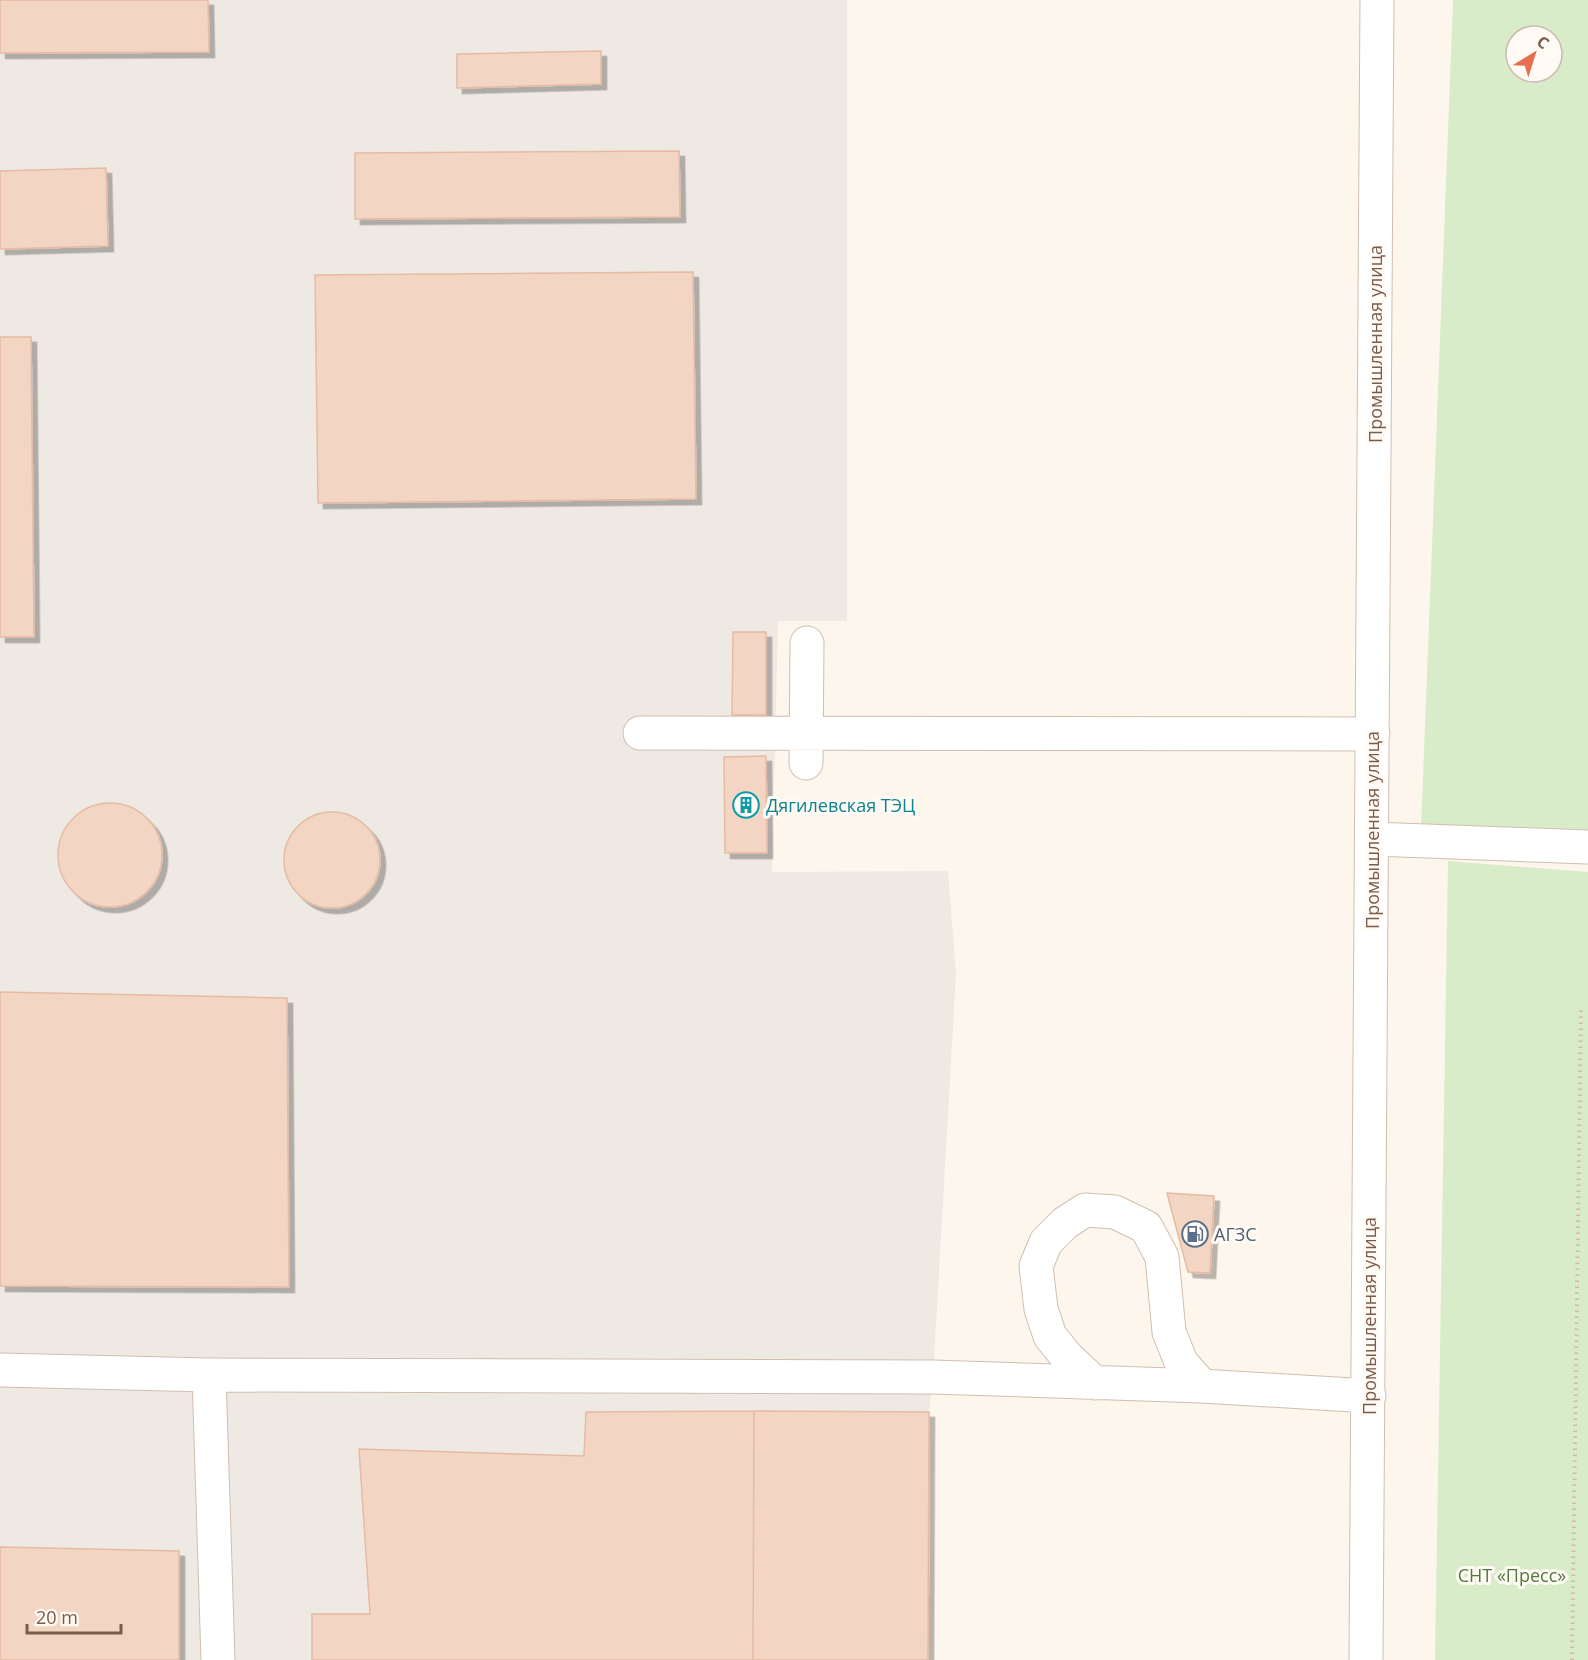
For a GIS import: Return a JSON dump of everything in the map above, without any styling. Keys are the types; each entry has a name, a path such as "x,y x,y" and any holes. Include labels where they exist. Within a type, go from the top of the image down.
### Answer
{"street":[{"name":"Промышленная улица","path":"1366,1660 1377,0"},
{"path":"807,643 807,748"},
{"path":"640,733 807,748 1373,734"},
{"path":"1373,839 1588,847"},
{"path":"1095,1383 1067,1357 1050,1336 1041,1309 1036,1266 1046,1242 1065,1223 1086,1210 1114,1212 1146,1227 1162,1257 1169,1332 1180,1362 1202,1386"},
{"path":"0,1370 209,1375 933,1377 1202,1386 1369,1396"},
{"path":"209,1375 218,1660"}],"path":[{"path":"1572,1660 1581,1006"}],"shaded area":[{"path":"0,0 847,0 847,621 778,621 772,872 948,871 956,974 933,1377 929,1412 926,1660 0,1660"}],"green space":[{"path":"1453,0 1588,0 1588,849 1421,830"},
{"name":"СНТ «Пресс»","path":"1448,861 1588,872 1588,1660 1435,1660"}],"building":[{"path":"0,0 208,0 209,52 0,53"},
{"path":"601,51 601,84 457,88 457,54"},
{"path":"679,151 680,217 355,219 355,153"},
{"path":"106,168 108,246 0,249 0,171"},
{"path":"693,272 696,499 318,503 315,275"},
{"path":"0,337 31,337 34,637 0,637"},
{"path":"733,632 766,632 766,715 732,715"},
{"name":"Дягилевская ТЭЦ","path":"766,756 767,853 725,853 724,757"},
{"path":"110,803 130,807 147,818 158,835 162,855 158,875 147,892 130,903 110,907 90,903 73,892 62,875 58,855 62,835 73,818 90,807"},
{"path":"332,812 350,816 366,826 376,842 380,860 376,878 366,894 350,904 332,908 314,904 298,894 288,878 284,860 288,842 298,826 314,816"},
{"path":"0,992 287,998 289,1287 0,1286"},
{"name":"АГЗС","path":"1167,1193 1214,1196 1210,1273 1188,1272"},
{"path":"754,1411 929,1412 928,1660 753,1660"},
{"path":"754,1411 753,1660 312,1660 312,1614 370,1614 359,1449 584,1456 586,1412"},
{"path":"0,1547 179,1551 179,1660 0,1660"}],"place":[{"name":"Дягилевская ТЭЦ","path":"746,805"},
{"name":"АГЗС","path":"1195,1234"}]}
